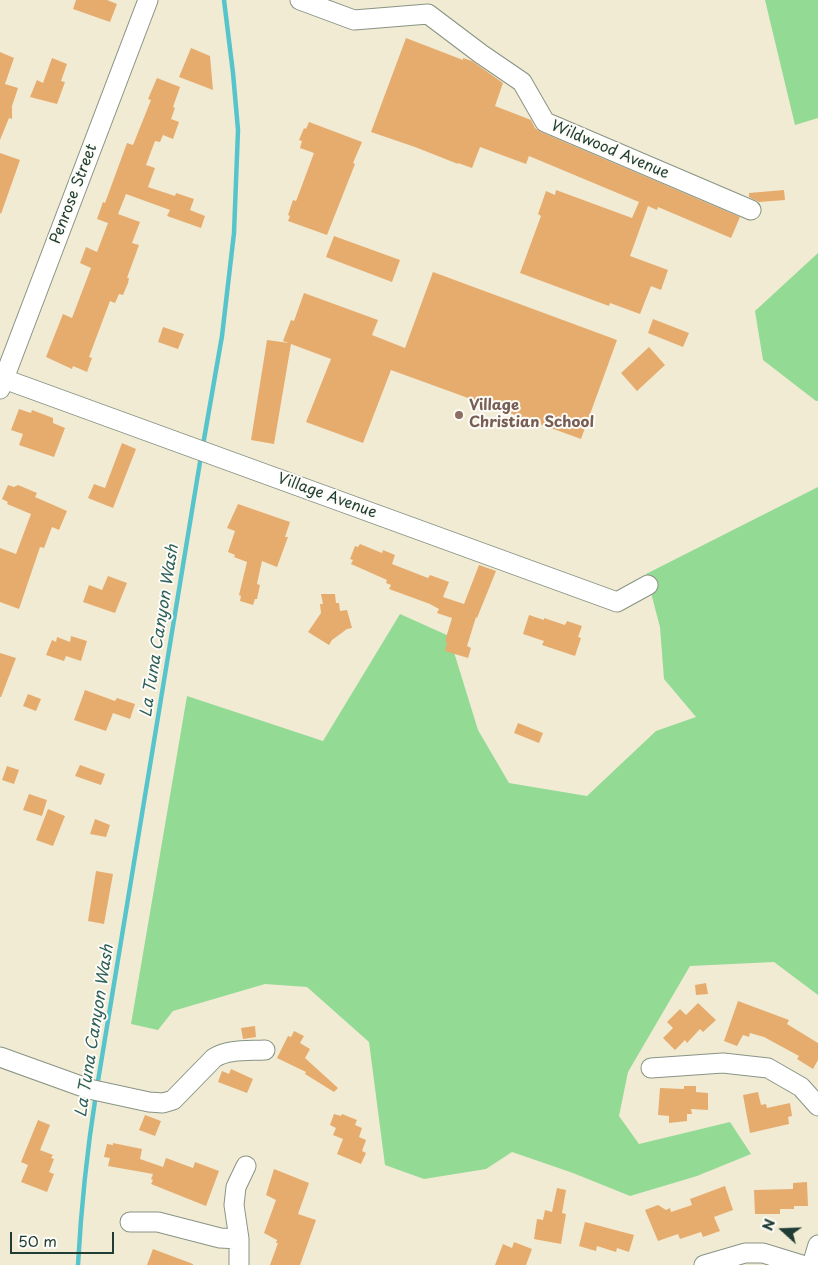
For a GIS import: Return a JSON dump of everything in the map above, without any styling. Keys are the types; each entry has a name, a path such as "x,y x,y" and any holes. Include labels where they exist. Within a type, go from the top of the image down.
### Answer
{"street":[{"name":"Penrose Street","path":"2,384 148,0"},
{"name":"Wildwood Avenue","path":"300,0 354,20 428,14 522,82 545,122 751,210"},
{"name":"Village Avenue","path":"2,384 202,452 616,602 648,585"},
{"path":"0,1057 98,1091 149,1102 163,1103 172,1100 214,1058 226,1053 264,1050"},
{"path":"651,1068 723,1063 768,1068 800,1087 818,1106"},
{"path":"239,1265 234,1205 236,1187 246,1166"},
{"path":"130,1222 158,1222 220,1238 238,1239"},
{"path":"812,1265 818,1245"},
{"path":"704,1265 744,1253 763,1253 802,1265"}],"green space":[{"path":"765,0 818,0 818,118 795,125"},
{"path":"818,253 818,401 816,401 763,360 755,311"},
{"path":"818,487 818,995 774,962 690,966 628,1072 619,1116 639,1144 730,1122 751,1154 697,1176 630,1196 573,1173 512,1152 486,1169 424,1179 385,1165 369,1042 307,987 265,984 173,1011 158,1030 131,1024 187,696 323,741 400,614 449,636 478,730 509,783 587,796 656,731 696,717 664,679 660,627 646,574"}],"building":[{"path":"76,0 107,0 117,4 110,22 73,9"},
{"path":"406,38 463,60 463,58 472,61 503,83 495,106 531,120 535,128 541,132 740,217 731,238 658,207 657,210 648,206 630,256 668,270 661,290 651,286 640,314 610,303 609,306 520,273 541,216 538,214 546,191 555,195 556,190 632,218 639,202 529,156 526,164 480,147 472,168 371,132"},
{"path":"191,48 210,56 213,90 179,77"},
{"path":"0,52 14,58 5,84 18,88 12,106 12,119 9,118 0,140"},
{"path":"52,58 67,64 61,81 65,82 57,104 30,97 37,80 43,83"},
{"path":"157,78 180,87 171,119 179,122 173,139 163,135 160,142 155,141 146,165 155,168 148,187 175,196 176,193 194,199 190,210 205,216 201,228 167,216 170,210 126,194 118,214 140,222 132,243 139,245 127,278 129,278 128,283 123,295 119,294 115,303 110,301 89,357 92,358 87,372 73,366 72,369 46,357 63,314 72,318 91,268 80,263 86,247 97,252 108,223 97,219 103,202 105,203 127,143 133,145 151,100 148,99"},
{"path":"309,122 362,142 327,235 288,221 293,200 296,201 314,153 300,148 302,141 299,140"},
{"path":"0,153 20,160 1,214 0,213"},
{"path":"784,190 785,200 759,202 749,197 749,193"},
{"path":"334,236 400,260 392,282 326,257"},
{"path":"433,272 617,340 581,439 391,370 363,443 306,422 331,359 291,344 274,444 251,440 267,340 289,343 283,341 291,320 294,321 304,293 378,320 372,335 405,348"},
{"path":"653,319 689,333 683,347 648,333"},
{"path":"163,327 184,334 178,349 158,342"},
{"path":"649,347 665,365 637,391 621,373"},
{"path":"19,409 31,413 32,410 53,418 53,423 65,428 54,457 19,445 23,434 11,430"},
{"path":"122,443 136,449 113,508 88,498 94,484 105,488"},
{"path":"8,485 14,487 18,485 37,493 35,497 67,511 59,530 52,527 44,548 40,547 19,609 0,602 0,548 16,554 31,514 7,504 8,502 2,499"},
{"path":"238,504 290,522 285,537 288,537 277,567 262,561 257,584 260,585 257,599 255,599 253,605 240,601 241,596 239,595 247,562 234,557 235,555 228,552 235,531 227,528"},
{"path":"360,544 382,553 383,550 395,555 392,564 428,578 430,575 449,582 443,597 464,604 479,565 496,571 476,617 467,646 471,648 468,658 445,651 447,642 445,641 452,618 437,613 439,609 430,604 389,589 391,585 386,583 387,580 351,564 353,560 350,559 355,546 358,547"},
{"path":"108,576 127,583 115,613 83,602 89,585 102,590"},
{"path":"321,594 335,594 336,603 339,603 340,611 347,610 352,628 347,629 332,640 329,645 308,632 321,613 320,604 323,604"},
{"path":"529,615 565,625 567,621 582,626 578,637 581,638 575,656 542,645 544,641 523,634"},
{"path":"71,636 87,641 81,661 66,656 64,661 46,655 52,640 56,642 57,637 70,642"},
{"path":"0,653 16,658 1,697 0,697"},
{"path":"85,690 115,701 117,698 135,704 130,719 113,713 106,731 74,720"},
{"path":"28,694 41,699 36,711 23,706"},
{"path":"518,723 543,733 539,743 514,733"},
{"path":"80,765 105,774 101,785 75,776"},
{"path":"7,766 19,770 14,784 2,780"},
{"path":"29,794 47,800 42,816 23,810"},
{"path":"48,809 65,816 53,846 36,840"},
{"path":"95,819 110,825 106,837 90,834"},
{"path":"96,871 113,874 104,924 88,921"},
{"path":"706,983 708,994 696,995 695,985"},
{"path":"738,1001 789,1020 787,1024 818,1043 818,1060 813,1069 797,1059 799,1056 764,1037 750,1033 749,1037 743,1035 737,1046 724,1041"},
{"path":"698,1003 716,1020 703,1032 700,1029 687,1043 685,1040 675,1050 663,1038 673,1028 667,1022 680,1009 686,1015"},
{"path":"255,1026 256,1037 243,1039 241,1028"},
{"path":"294,1031 304,1036 300,1043 310,1049 305,1058 338,1088 334,1092 305,1074 306,1072 277,1058 288,1036 291,1037"},
{"path":"231,1069 253,1079 247,1093 218,1082 222,1071 229,1074"},
{"path":"684,1086 696,1086 696,1092 708,1093 708,1110 691,1109 692,1114 687,1114 687,1121 669,1123 669,1116 658,1115 660,1088 684,1089"},
{"path":"758,1092 761,1105 766,1104 767,1108 790,1103 792,1116 788,1117 789,1124 750,1133 743,1095"},
{"path":"334,1114 341,1116 342,1114 357,1120 355,1125 362,1128 359,1137 366,1140 362,1151 366,1153 361,1164 337,1154 343,1139 333,1135 336,1128 330,1125"},
{"path":"145,1115 161,1121 155,1136 139,1130"},
{"path":"38,1120 50,1125 40,1150 53,1155 51,1158 54,1159 49,1172 54,1174 47,1192 21,1182 28,1165 21,1162"},
{"path":"113,1143 142,1149 140,1159 163,1167 166,1158 193,1168 195,1162 219,1171 206,1206 151,1184 153,1174 108,1166 110,1158 104,1157 107,1144 113,1145"},
{"path":"274,1169 309,1183 298,1214 316,1220 300,1265 270,1265 278,1243 276,1243 277,1240 264,1233 276,1200 266,1195"},
{"path":"807,1182 808,1206 780,1209 780,1214 755,1214 754,1190 793,1189 793,1183"},
{"path":"725,1186 733,1210 714,1217 720,1231 703,1237 701,1232 680,1239 678,1234 658,1241 645,1210 658,1205 666,1210 670,1208 671,1212 692,1205 690,1199"},
{"path":"557,1188 566,1190 562,1213 566,1214 561,1244 534,1239 537,1219 543,1220 545,1210 552,1212"},
{"path":"585,1222 634,1235 629,1252 617,1248 616,1252 597,1246 596,1251 579,1246"},
{"path":"514,1242 532,1249 526,1265 495,1265 503,1244 512,1248"},
{"path":"153,1249 193,1264 193,1265 147,1265"}],"waterway":[{"name":"La Tuna Canyon Wash","path":"203,445 222,336 234,233 238,130 224,0"},
{"name":"La Tuna Canyon Wash","path":"97,1087 201,456"},
{"name":"La Tuna Canyon Wash","path":"78,1265 85,1180 96,1094"}],"place":[{"name":"Village Christian School","path":"459,415"}]}
